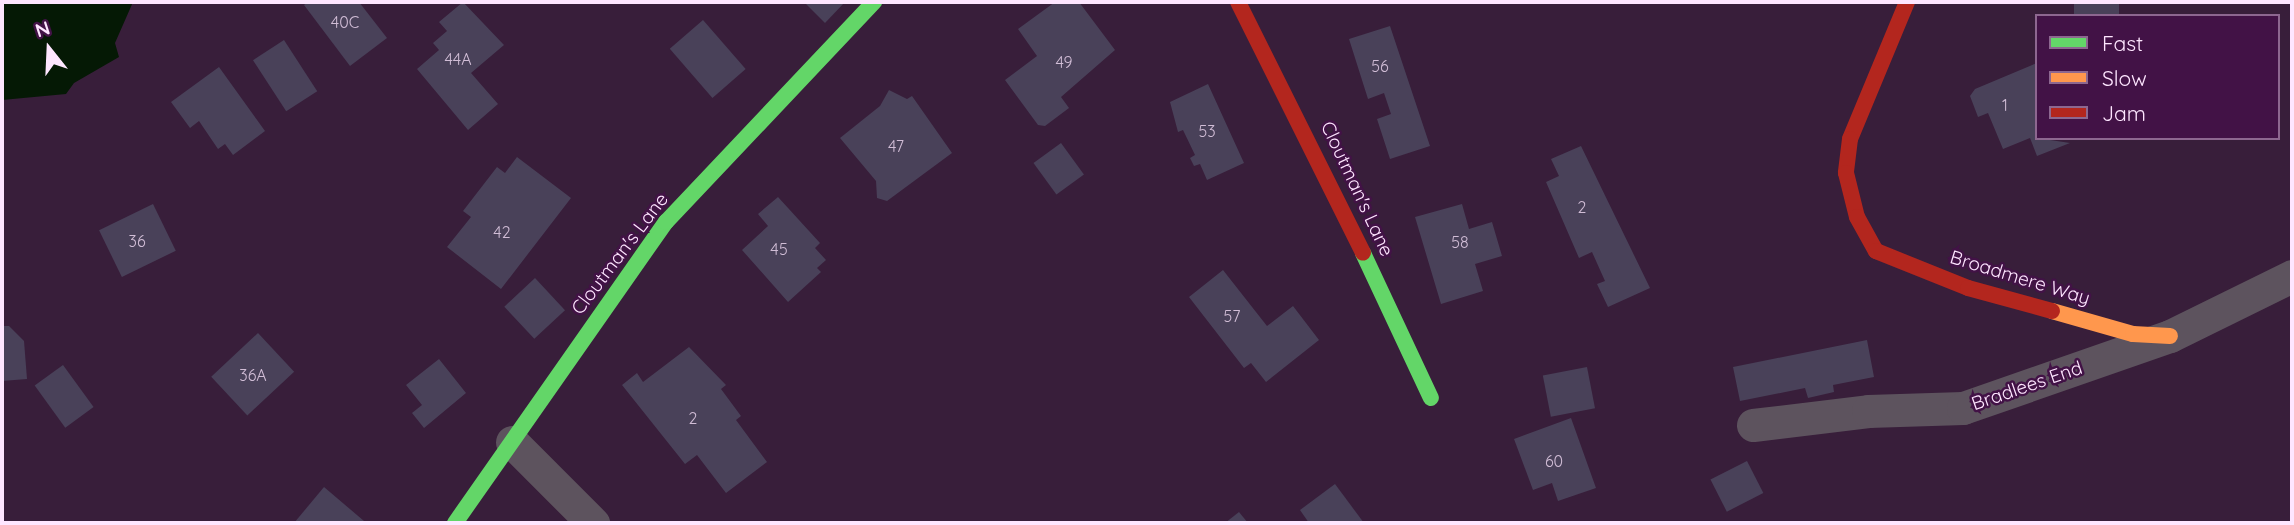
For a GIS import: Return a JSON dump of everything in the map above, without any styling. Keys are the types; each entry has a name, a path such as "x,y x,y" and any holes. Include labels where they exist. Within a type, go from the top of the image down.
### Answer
{"street":[{"name":"Cloutman's Lane","path":"455,523 666,222 874,2"},
{"name":"Cloutman's Lane","path":"1238,2 1289,95 1431,398"},
{"name":"Broadmere Way","path":"1907,2 1850,139 1846,173 1857,217 1876,251 1968,288 2133,334 2170,335"},
{"name":"Bradlees End","path":"1753,425 1868,411 1963,408 2170,335 2292,276"},
{"path":"512,442 593,523"}],"shaded area":[{"path":"2,2 133,2 115,43 119,57 74,83 66,94 2,100"}],"building":[{"path":"308,2 359,2 387,38 350,66 304,5"},
{"path":"463,2 504,45 471,73 498,104 468,130 417,69 439,50 433,43 447,31 439,22"},
{"path":"804,2 845,2 825,23"},
{"path":"1055,2 1079,2 1115,50 1061,97 1069,108 1045,126 1038,125 1005,80 1037,56 1018,29"},
{"path":"2074,2 2119,2 2119,14 2074,14"},
{"path":"703,20 746,69 712,98 670,49"},
{"path":"1390,26 1430,146 1390,159 1377,119 1391,114 1384,93 1368,99 1349,39"},
{"path":"284,40 317,91 286,111 253,60"},
{"path":"2035,64 2035,140 2070,143 2037,156 2030,138 2003,149 1988,113 1978,117 1970,96 1975,89"},
{"path":"219,67 265,131 233,155 225,144 218,149 199,121 190,128 171,102"},
{"path":"1208,84 1244,163 1207,180 1200,164 1194,166 1190,158 1195,155 1183,130 1178,132 1170,102"},
{"path":"889,90 907,99 912,96 952,153 887,201 877,198 876,181 840,138 880,106"},
{"path":"1061,143 1084,175 1056,195 1033,163"},
{"path":"1581,146 1650,288 1608,307 1597,284 1605,281 1592,252 1579,258 1546,182 1559,176 1551,159"},
{"path":"517,157 571,198 501,289 447,247 471,217 463,211 497,167 505,173"},
{"path":"778,197 820,243 815,248 826,260 817,268 821,272 788,302 742,250 768,226 758,214"},
{"path":"153,204 176,251 122,277 99,230"},
{"path":"1462,204 1469,229 1492,222 1502,256 1475,264 1483,291 1441,304 1415,217"},
{"path":"1223,270 1267,326 1293,306 1319,340 1266,382 1251,363 1244,368 1189,297"},
{"path":"535,278 565,310 534,339 504,307"},
{"path":"2,326 9,326 24,341 27,379 2,381"},
{"path":"258,333 294,372 247,415 211,377"},
{"path":"1867,340 1874,377 1833,385 1834,392 1808,398 1805,388 1740,401 1733,367"},
{"path":"689,347 726,385 721,389 741,416 736,420 767,462 726,493 697,455 685,464 622,385 637,373 643,382"},
{"path":"439,359 466,393 424,428 412,413 422,405 406,385"},
{"path":"63,365 94,407 65,428 35,386"},
{"path":"1587,367 1595,408 1551,417 1543,376"},
{"path":"1571,418 1596,488 1558,501 1552,483 1533,490 1514,439"},
{"path":"1747,461 1763,493 1727,512 1710,480"},
{"path":"1335,484 1364,523 1309,523 1300,510"},
{"path":"324,487 364,521 363,523 294,523"},
{"path":"1239,512 1248,523 1225,523"}],"traffic: fast":[{"path":"455,523 666,222 874,2"},
{"path":"1363,253 1431,398"}],"traffic: slow":[{"path":"2052,311 2133,334 2170,336"}],"traffic: jam":[{"path":"1238,2 1363,253"},
{"path":"1907,2 1850,139 1846,173 1857,217 1876,251 1968,288 2052,311"}]}
